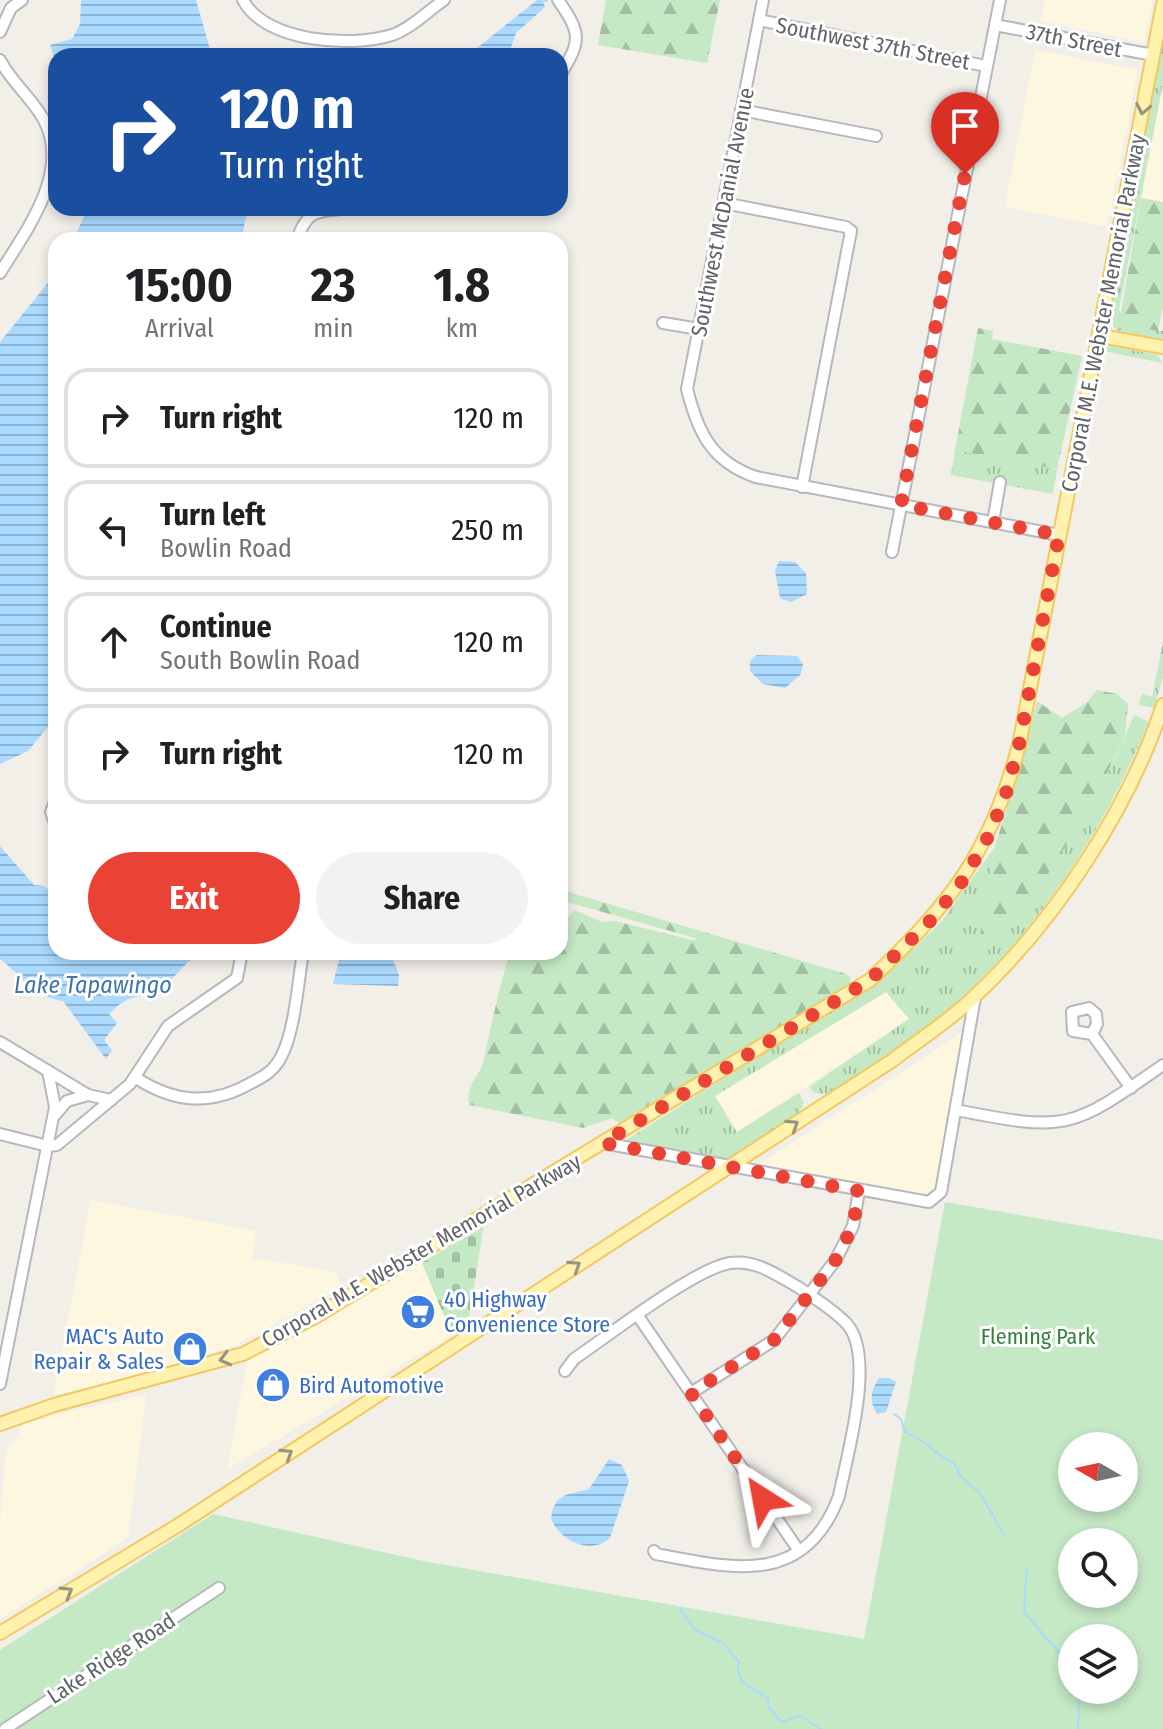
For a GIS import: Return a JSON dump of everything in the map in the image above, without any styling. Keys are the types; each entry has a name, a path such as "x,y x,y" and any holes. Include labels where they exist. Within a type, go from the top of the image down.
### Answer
{"main road":[{"name":"Corporal M.E. Webster Memorial Parkway","path":"0,1424 54,1405 243,1354 315,1317 870,980 932,919 961,883 986,841 1005,797 1019,745 1163,4"},
{"path":"1100,336 1163,347"},
{"path":"0,1633 177,1526 893,1060 975,997 1033,930 1079,869 1140,765 1159,728 1163,706"}],"street":[{"path":"0,32 5,17 22,0"},
{"path":"243,0 257,20 275,29 307,37 346,40 394,34 444,0"},
{"path":"558,0 573,22 577,39 575,51 568,62"},
{"name":"Southwest McDanial Avenue","path":"763,0 687,389 696,424 705,443 730,466 756,477 802,487"},
{"path":"892,552 1000,0"},
{"name":"Southwest 37th Street","path":"759,20 986,66"},
{"name":"37th Street","path":"995,25 1153,55"},
{"path":"0,60 9,79 44,120 48,132"},
{"path":"741,110 876,136"},
{"path":"0,273 43,194 48,177"},
{"path":"724,203 855,228 802,487 1059,535"},
{"path":"663,323 699,329"},
{"path":"993,522 1000,482"},
{"path":"0,1134 48,1146 57,1145 136,1078 168,1026 237,978 240,960"},
{"path":"136,1078 170,1096 206,1100 228,1097 270,1073 284,1052 302,960"},
{"path":"603,1143 923,1202 937,1197 956,1110 975,997"},
{"path":"1092,1034 1131,1088"},
{"path":"0,1042 88,1095 111,1100"},
{"path":"956,1110 1020,1123 1058,1124 1095,1112 1163,1065"},
{"path":"0,1384 53,1117 55,1096 48,1071"},
{"path":"53,1117 67,1101 88,1095"},
{"path":"691,1393 774,1340 835,1261 853,1226 859,1191"},
{"path":"565,1371 574,1359 638,1316 704,1273 730,1263 750,1263 809,1295 848,1325 860,1350 860,1377 839,1496 833,1513 814,1540 799,1551 762,1568 727,1568 656,1554 654,1551"},
{"path":"638,1316 799,1551"},
{"name":"Lake Ridge Road","path":"5,1729 219,1588"}],"shaded area":[{"path":"1045,0 1153,0 1144,42 1041,21"},
{"path":"1035,50 1138,70 1107,227 1005,207"},
{"path":"1163,84 1163,202 1141,198"},
{"path":"887,992 909,1019 737,1132 714,1096"},
{"path":"965,1031 937,1186 928,1197 752,1169"},
{"path":"91,1200 256,1231 252,1258 336,1272 342,1287 233,1346 164,1369 53,1395"},
{"path":"421,1260 452,1335 227,1469 248,1357 349,1304"},
{"path":"146,1395 128,1538 0,1619 0,1524 6,1451 23,1426 58,1414"}],"green space":[{"path":"606,0 720,0 707,63 598,45"},
{"path":"1163,36 1163,84 1119,309 1124,324 1163,331 1163,339 1117,331 1110,319"},
{"path":"1141,198 1163,202 1163,307 1158,331 1124,324 1120,318"},
{"path":"978,328 993,331 992,339 1082,356 1057,469 955,450"},
{"path":"1111,346 1158,355 1162,363 1104,351 1057,583 1101,356 1104,348"},
{"path":"955,450 1057,469 1053,494 951,475"},
{"path":"1163,642 1163,677 1154,708 1138,705 1142,694 1152,697"},
{"path":"1097,690 1117,694 1128,704 1125,735 1092,805 1037,891 984,951 979,941 994,848 1020,770 1037,701 1062,718 1086,703"},
{"path":"1134,715 1149,722 1099,824 1070,871 1001,958 919,1034 836,1091 813,1092 810,1086 909,1019 886,992 715,1096 737,1132 799,1093 804,1103 796,1117 730,1160 719,1162 627,1144 628,1139 884,977 942,921 994,848 979,941 988,950 1070,838 1104,779"},
{"path":"568,892 843,973 850,976 851,985 619,1123 612,1118 583,1128 469,1105 469,1091 482,1065 508,960 568,960 568,918 574,910 602,922 615,921 692,940 699,939 568,902"},
{"name":"Fleming Park","path":"945,1202 1163,1240 1163,1729 0,1729 0,1650 213,1514 423,1561 864,1639"},
{"path":"484,1224 468,1324 452,1335 422,1263"}],"water":[{"path":"81,0 196,0 210,48 51,48 50,45 72,39 80,24"},
{"path":"537,0 542,0 545,7 516,33 511,48 477,48"},
{"path":"84,216 246,216 243,232 77,232"},
{"path":"48,283 48,727 28,751 0,764 0,342"},
{"path":"779,561 795,562 806,573 807,594 791,602 780,598 775,571"},
{"path":"757,655 797,656 803,664 801,674 785,688 763,684 750,671 750,661"},
{"name":"Lake Tapawingo","path":"0,846 34,885 48,889 48,960 191,960 164,985 151,993 129,999 109,1014 117,1023 104,1040 112,1050 106,1059 63,1001 42,995 0,959"},
{"path":"339,960 393,960 399,975 398,986 333,984"},
{"path":"879,1378 896,1382 886,1412 877,1414 872,1396"},
{"path":"609,1459 622,1465 629,1481 610,1538 594,1546 576,1543 555,1527 551,1519 555,1504 564,1496 589,1489"}],"waterway":[{"path":"543,2 547,0"},
{"path":"894,1414 901,1419 905,1432 955,1464 960,1476 980,1493 1004,1535"},
{"path":"1027,1567 1024,1612 1058,1652"},
{"path":"680,1609 695,1630 723,1643 739,1662 741,1680 768,1698 768,1706 781,1722 801,1716 820,1729"},
{"path":"1078,1729 1079,1704"}],"place":[{"name":"40 Highway Convenience Store","path":"418,1312"},
{"name":"MAC's Auto Repair & Sales","path":"190,1349"},
{"name":"Bird Automotive","path":"273,1385"}],"route":[{"path":"763,1499 691,1393 774,1340 835,1261 853,1226 859,1191 603,1143 870,980 932,919 961,883 986,841 1005,797 1019,745 1059,535 901,505 965,174"}]}
